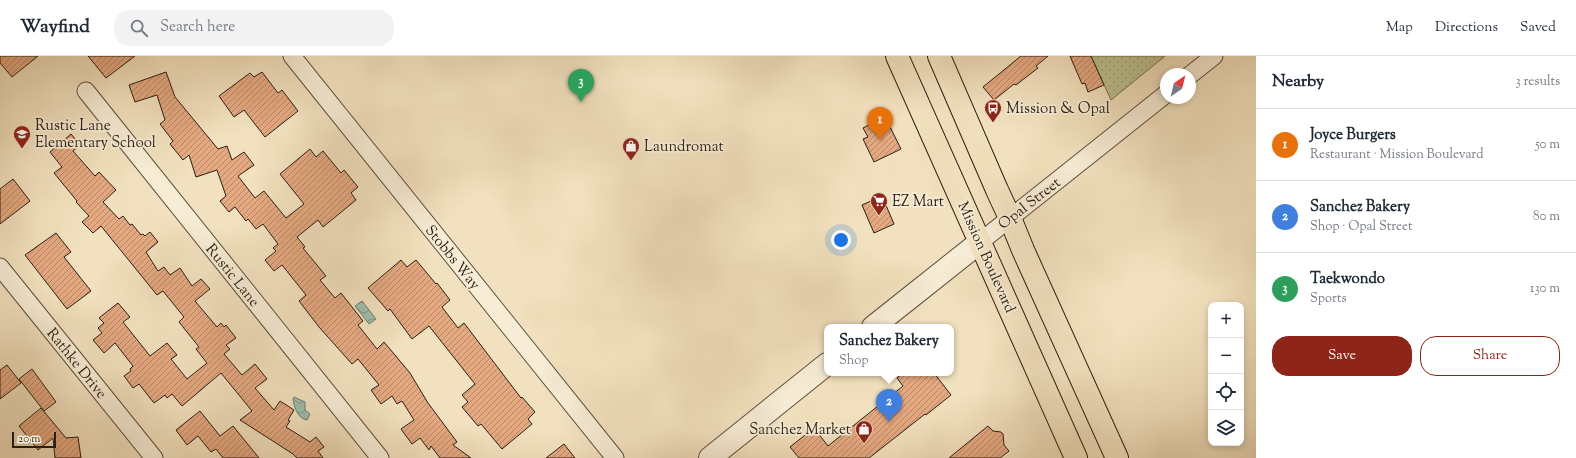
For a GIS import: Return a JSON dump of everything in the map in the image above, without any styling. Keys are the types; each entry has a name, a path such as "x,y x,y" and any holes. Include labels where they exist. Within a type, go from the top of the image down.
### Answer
{"main road":[{"name":"Mission Boulevard","path":"897,56 1076,458"},
{"path":"939,56 1023,250 1116,458"}],"street":[{"name":"Stobbs Way","path":"292,56 615,458"},
{"path":"1196,70 1214,56"},
{"name":"Rustic Lane","path":"86,91 380,458"},
{"name":"Opal Street","path":"877,324 1160,99"},
{"name":"Rathke Drive","path":"0,268 154,458"},
{"path":"710,458 824,366"}],"shaded area":[{"path":"1091,56 1165,56 1111,100"}],"water":[{"path":"362,301 376,319 369,324 355,306"},
{"path":"294,397 305,402 305,410 310,414 307,420 301,417 295,409"}],"building":[{"path":"0,56 38,56 12,77 0,63"},
{"path":"88,56 135,56 106,78"},
{"path":"1021,56 1048,56 1036,66 1038,68 994,100 983,87"},
{"path":"1070,56 1091,56 1104,85 1088,92 1085,83 1082,84"},
{"path":"166,72 175,97 218,149 227,146 232,160 244,152 254,165 238,176 255,198 264,191 286,218 304,204 280,174 310,149 316,157 323,151 341,173 344,170 358,187 351,193 356,200 323,227 318,220 297,237 305,247 303,248 326,276 320,280 335,298 341,293 363,321 358,325 377,349 384,342 410,373 428,403 457,442 453,445 471,458 440,458 431,446 429,450 420,438 412,444 401,429 414,420 402,401 397,404 392,396 381,404 371,390 379,385 358,359 352,364 319,327 299,301 306,295 282,265 274,271 265,260 276,251 273,248 278,244 263,224 256,229 248,219 246,221 235,207 229,212 220,201 226,196 217,170 196,177 189,155 183,160 170,144 173,141 160,124 165,120 157,95 135,102 129,85"},
{"path":"262,72 278,93 282,90 298,111 265,137 244,110 234,117 219,96 250,73 254,77"},
{"path":"885,117 901,149 874,162 863,139 868,137 863,128"},
{"path":"71,134 80,145 73,151 95,176 99,172 116,190 103,202 119,219 123,216 141,235 143,234 145,236 150,232 158,242 146,252 158,271 164,267 170,275 180,268 192,286 201,279 210,289 195,301 217,327 221,323 224,327 226,325 236,338 226,345 230,349 224,354 242,375 255,364 267,379 255,388 274,410 280,401 294,410 286,427 310,442 316,437 324,447 318,451 323,458 297,458 240,420 252,411 221,373 182,406 172,394 167,398 165,395 154,403 139,384 133,388 124,376 131,371 130,369 133,366 115,343 104,353 93,340 102,333 98,328 104,323 99,318 118,303 130,317 123,322 150,356 167,343 177,355 171,359 187,379 207,363 196,349 199,347 179,322 184,317 163,291 157,295 101,226 93,233 82,222 89,216 76,202 77,201 54,173 62,167 50,152"},
{"path":"13,179 30,201 0,224 0,189"},
{"path":"882,196 894,224 874,233 862,205"},
{"path":"56,233 71,252 64,257 91,291 67,309 25,255"},
{"path":"401,260 407,267 416,260 436,284 437,283 450,300 442,307 458,328 464,323 521,398 522,397 535,412 528,419 532,424 502,449 481,424 478,426 462,407 468,402 462,395 475,384 429,326 412,339 390,309 388,311 368,288"},
{"path":"7,365 21,383 0,399 0,370"},
{"path":"32,369 56,402 44,411 19,379"},
{"path":"899,376 936,376 951,395 869,458 799,458 790,447 814,428 828,446 903,386 897,378"},
{"path":"41,408 66,438 78,437 81,458 55,458 53,438 38,450 19,426"},
{"path":"200,411 220,436 233,426 259,458 223,458 216,449 211,452 198,436 187,445 176,430"},
{"path":"988,426 993,431 1001,432 1003,434 1004,445 1009,451 1000,458 949,458"},
{"path":"564,444 575,458 546,458"}],"place":[{"name":"Taekwondo","path":"581,102"},
{"name":"Mission & Opal","path":"993,123"},
{"name":"Joyce Burgers","path":"880,140"},
{"name":"Rustic Lane Elementary School","path":"22,149"},
{"name":"Laundromat","path":"631,161"},
{"name":"EZ Mart","path":"879,216"},
{"name":"Sanchez Bakery","path":"889,422"},
{"name":"Sanchez Market","path":"864,444"}]}
